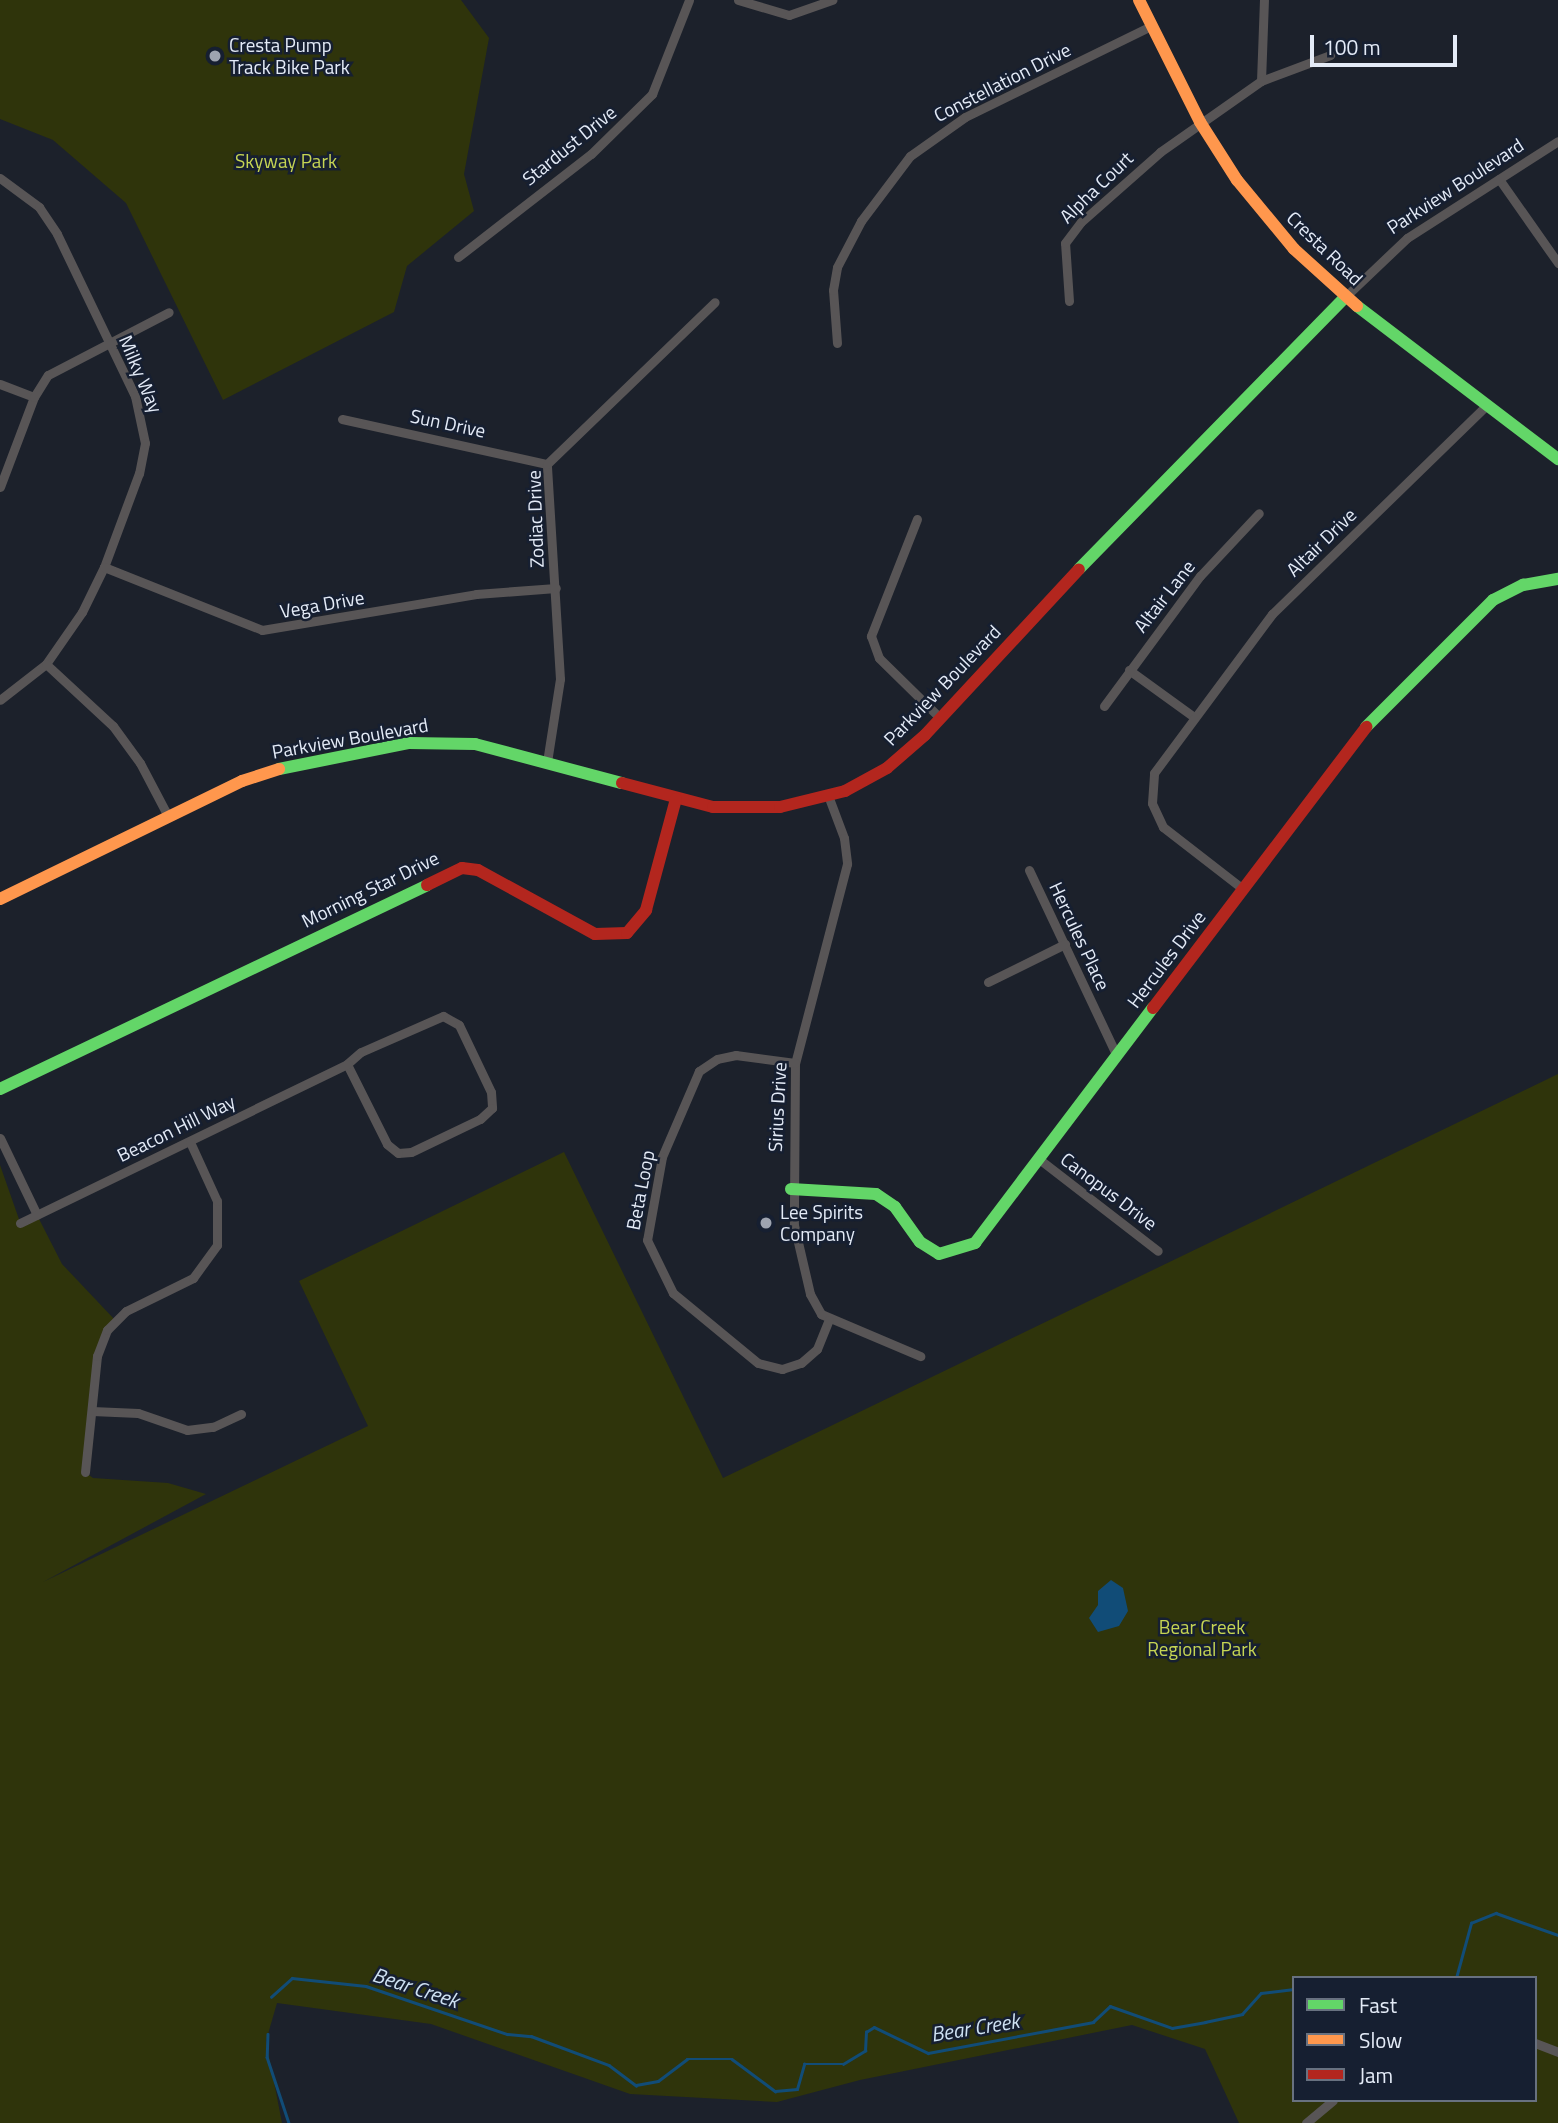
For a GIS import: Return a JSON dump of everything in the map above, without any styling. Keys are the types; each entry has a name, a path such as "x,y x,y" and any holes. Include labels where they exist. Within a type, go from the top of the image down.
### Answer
{"street":[{"name":"Stardust Drive","path":"458,257 592,154 652,94 689,0"},
{"path":"738,0 789,15 832,0"},
{"name":"Cresta Road","path":"1139,0 1200,122 1259,209 1345,297 1558,459"},
{"path":"1261,81 1264,0"},
{"name":"Constellation Drive","path":"837,343 833,290 837,267 868,210 910,156 965,117 1151,26"},
{"path":"1200,122 1261,81 1312,58 1330,55"},
{"name":"Alpha Court","path":"1069,301 1064,258 1072,231 1143,166 1200,122"},
{"name":"Parkview Boulevard","path":"0,899 168,816 265,773 409,743 454,741 547,762 676,799 738,810 830,798 887,768 940,718 1396,247 1558,141"},
{"name":"Milky Way","path":"0,178 28,196 50,222 135,396 145,443 139,473 104,567 82,612 46,664 0,700"},
{"path":"1499,179 1558,263"},
{"name":"Zodiac Drive","path":"547,762 559,687 556,588 547,464 715,302"},
{"path":"0,487 34,397 55,369 169,312"},
{"path":"0,384 34,397"},
{"name":"Altair Drive","path":"1243,889 1176,840 1155,815 1151,789 1160,762 1272,614 1487,405"},
{"name":"Sun Drive","path":"342,419 547,464"},
{"name":"Altair Lane","path":"1104,706 1214,560 1259,513"},
{"path":"917,519 871,636 879,658 940,718"},
{"name":"Vega Drive","path":"104,567 262,630 476,594 556,588"},
{"name":"Hercules Drive","path":"791,1189 876,1194 895,1207 929,1250 953,1253 975,1243 1391,697 1493,600 1523,585 1558,579"},
{"path":"46,664 113,726 139,763 168,816"},
{"path":"1129,670 1194,718"},
{"name":"Sirius Drive","path":"829,1320 810,1294 794,1225 791,1189 796,1063 847,864 844,838 830,798"},
{"name":"Morning Star Drive","path":"0,1089 462,868 478,870 596,934 607,937 627,933 646,910 676,799"},
{"name":"Hercules Place","path":"1029,870 1117,1056"},
{"path":"988,982 1065,944"},
{"name":"Beacon Hill Way","path":"20,1223 347,1064 361,1052 443,1016 459,1025 491,1092 492,1108 480,1119 411,1152 398,1153 387,1144 347,1064"},
{"name":"Beta Loop","path":"796,1063 736,1055 717,1059 699,1071 662,1157 647,1240 673,1293 758,1363 782,1369 801,1363 817,1349 829,1320"},
{"path":"0,1138 37,1215"},
{"path":"85,1472 97,1356 107,1330 127,1311 193,1278 217,1245 218,1202 190,1142"},
{"name":"Canopus Drive","path":"1039,1159 1158,1251"},
{"path":"829,1320 920,1356"},
{"path":"92,1411 138,1413 187,1430 213,1427 241,1414"},
{"path":"1537,2044 1558,2052"},
{"path":"1306,2123 1331,2102"}],"green space":[{"name":"Skyway Park","path":"0,0 461,0 489,38 464,174 474,211 407,266 394,312 223,400 126,203 53,140 0,119"},
{"name":"Bear Creek Regional Park","path":"1558,1074 1558,2123 1239,2123 1205,2049 1132,2025 860,2080 777,2102 630,2094 431,2024 277,2003 266,2041 282,2123 0,2123 0,1165 20,1222 37,1215 62,1264 115,1320 100,1343 85,1472 93,1478 168,1483 206,1494 43,1582 368,1426 299,1281 564,1152 723,1478"}],"water":[{"path":"1111,1580 1123,1588 1128,1611 1119,1626 1098,1632 1089,1618 1098,1605 1098,1591"}],"waterway":[{"name":"Bear Creek","path":"1457,1976 1471,1923 1496,1913 1558,1935"},
{"name":"Bear Creek","path":"271,1997 292,1978 366,1986 507,2034 531,2036 609,2065 636,2085 658,2081 687,2059 732,2059 775,2091 797,2089 804,2064 843,2064 865,2051 866,2032 874,2027 928,2053 1093,2022 1110,2006 1172,2028 1242,2014 1261,1993 1292,1989"},
{"name":"Bear Creek","path":"268,2034 267,2057 289,2123"}],"traffic: fast":[{"path":"1079,569 1345,297"},
{"path":"1357,306 1558,459"},
{"path":"1366,727 1493,600 1523,585 1558,579"},
{"path":"279,769 409,743 475,744 622,783"},
{"path":"0,1089 427,885"},
{"path":"791,1189 876,1194 895,1207 920,1242 939,1254 975,1243 1153,1008"}],"traffic: slow":[{"path":"1139,0 1200,122 1237,180 1294,249 1357,306"},
{"path":"0,899 242,781 279,769"}],"traffic: jam":[{"path":"622,783 713,807 780,807 845,791 887,768 925,735 1079,569"},
{"path":"1153,1008 1366,727"},
{"path":"427,885 462,868 478,870 595,934 627,933 646,910 676,799"}],"place":[{"name":"Cresta Pump Track Bike Park","path":"215,56"},
{"name":"Lee Spirits Company","path":"766,1223"}]}
